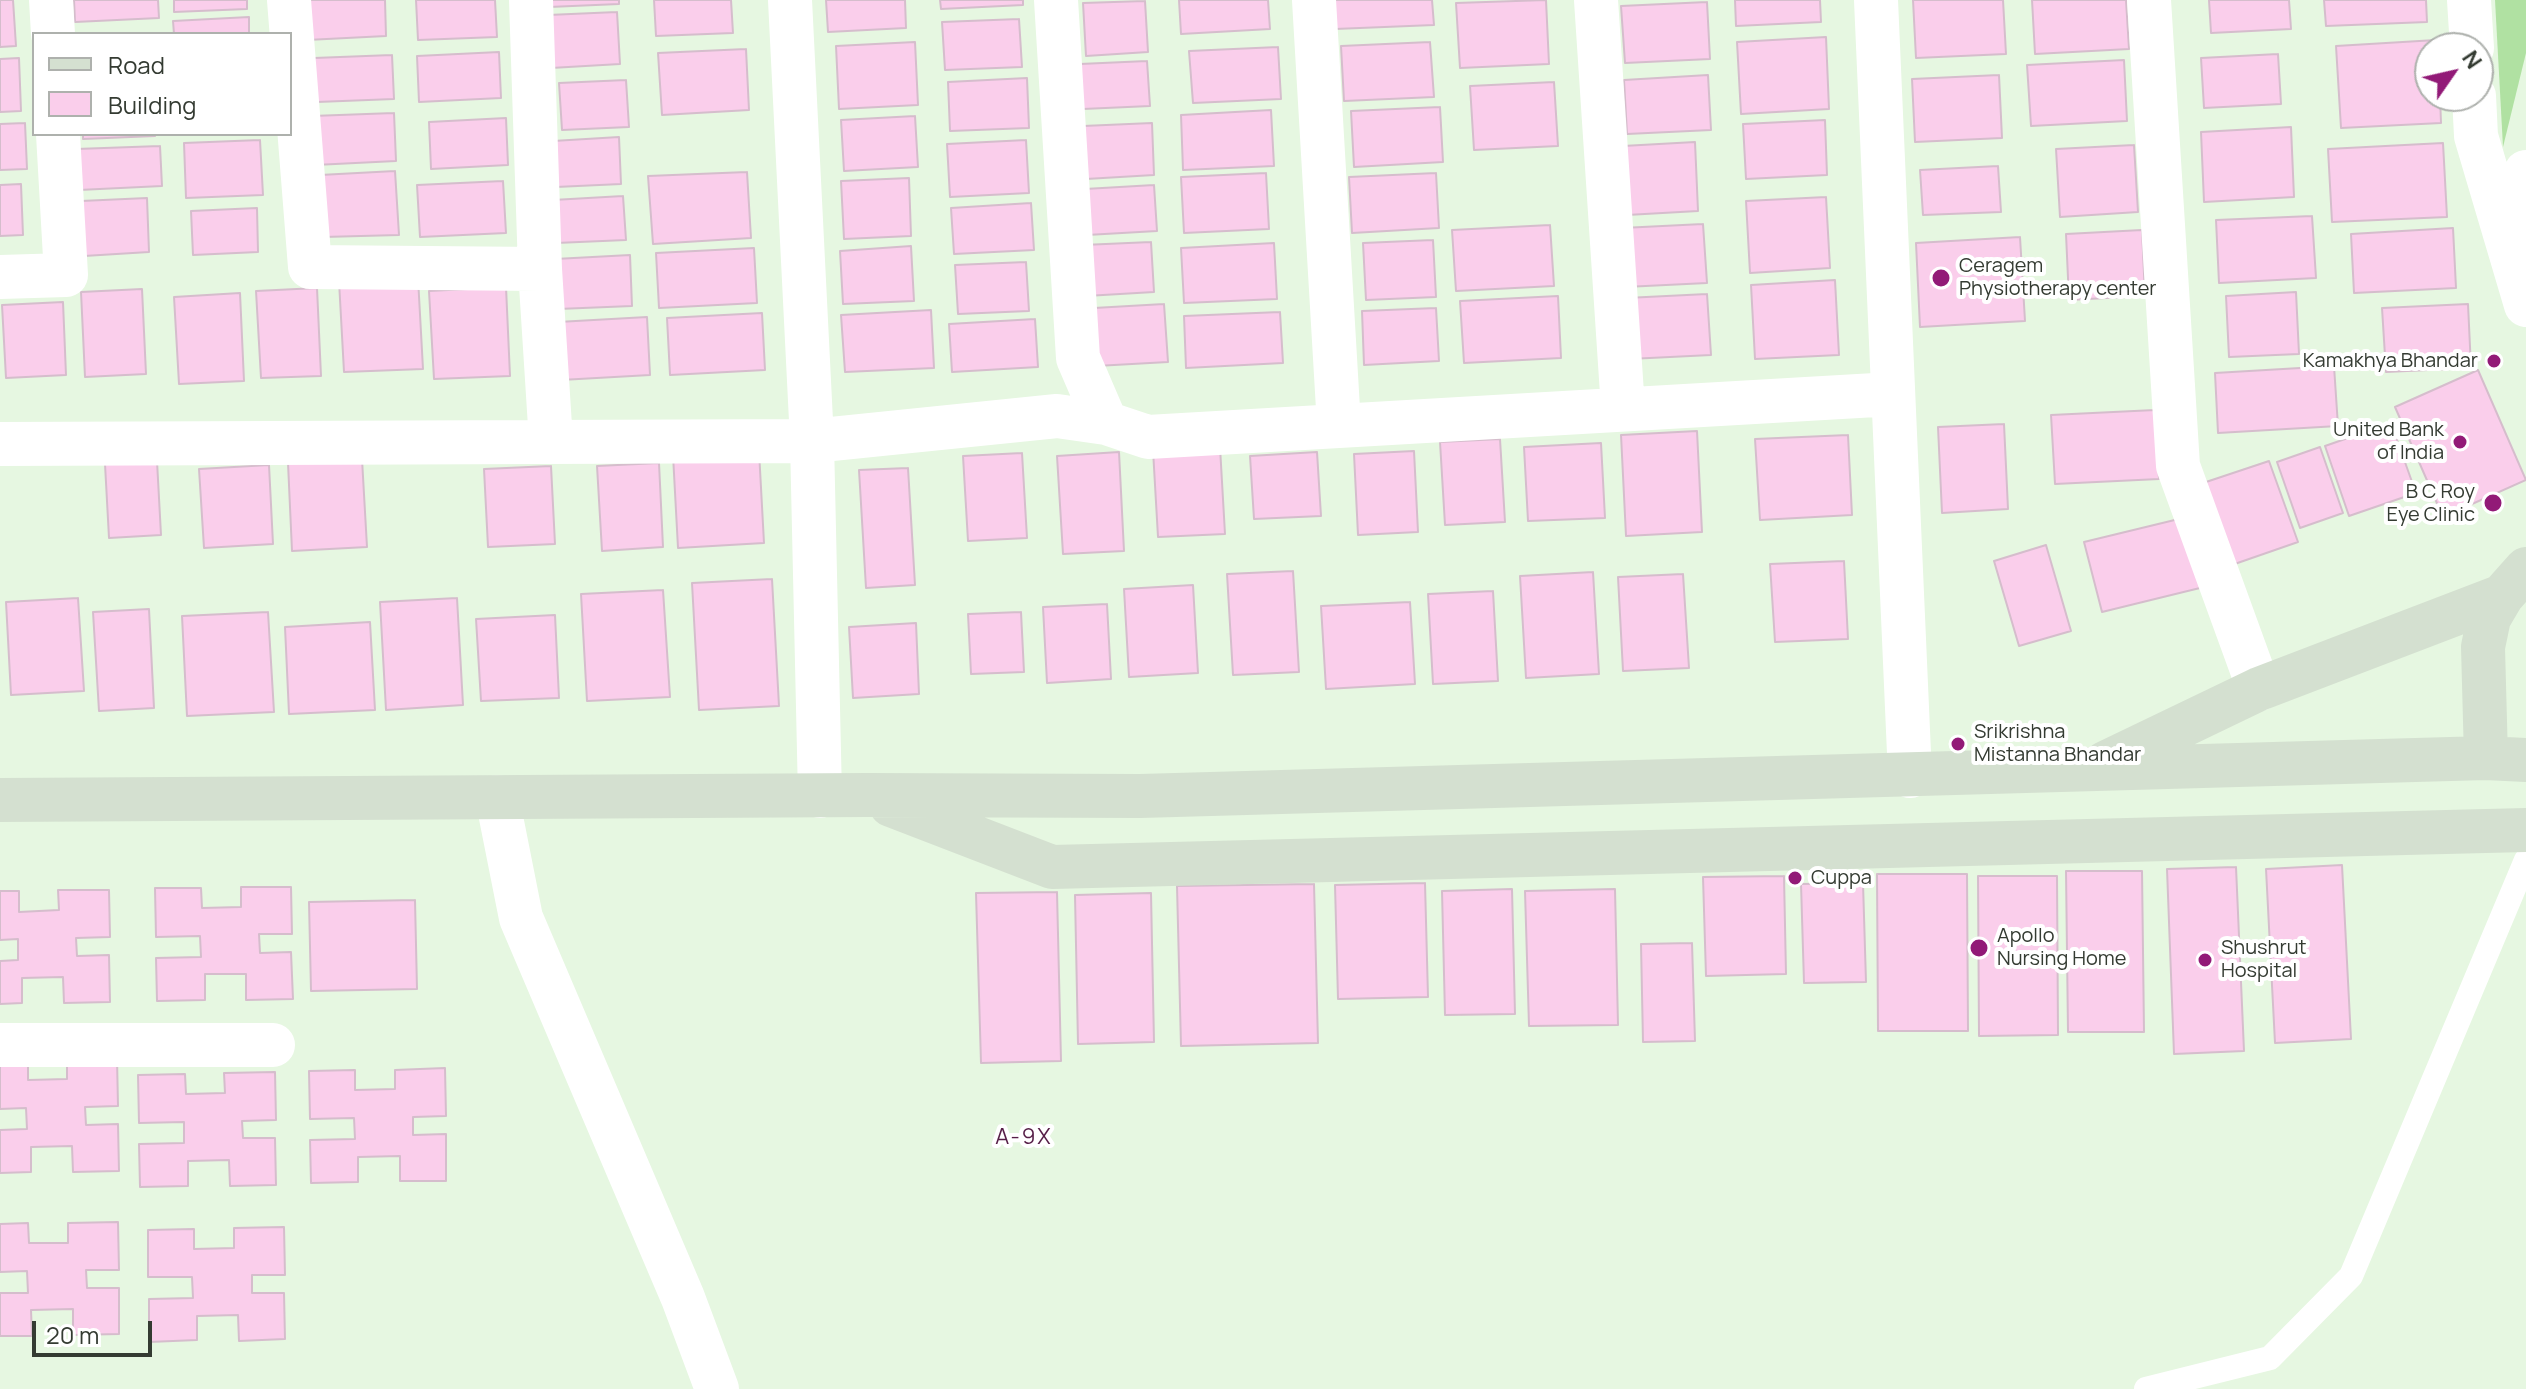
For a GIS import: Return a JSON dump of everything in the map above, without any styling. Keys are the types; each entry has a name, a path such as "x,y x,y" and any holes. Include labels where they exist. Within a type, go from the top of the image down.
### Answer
{"street":[{"path":"51,0 53,32"},
{"path":"289,0 292,32"},
{"path":"531,0 540,269 551,442"},
{"path":"790,0 812,441 820,796"},
{"path":"1056,0 1078,358 1106,423"},
{"path":"1314,0 1339,426"},
{"path":"1596,0 1623,409"},
{"path":"1876,0 1910,776"},
{"path":"2149,0 2178,466 2259,689"},
{"path":"2469,0 2471,32"},
{"path":"292,38 310,267 540,269"},
{"path":"2475,112 2476,136 2526,305"},
{"path":"0,277 66,275 58,136"},
{"path":"2508,245 2526,172"},
{"path":"0,444 812,441 1057,416 1106,423 1148,437 1893,394"},
{"path":"2088,771 2259,689 2514,583"},
{"path":"0,800 1140,796 2506,759 2483,647 2489,618 2514,583"},
{"path":"867,795 1052,867 2526,830"},
{"path":"497,797 521,918 683,1298 717,1389"},
{"path":"0,1045 273,1045"}],"lane":[{"path":"2146,1389 2270,1358 2351,1276 2526,860"}],"green space":[{"path":"2495,0 2526,0 2526,53 2503,147"}],"building":[{"path":"0,0 13,0 16,46 0,47"},
{"path":"74,0 158,0 159,18 75,22"},
{"path":"174,0 247,0 247,9 174,12"},
{"path":"305,0 385,0 386,36 307,40"},
{"path":"416,0 495,0 497,37 418,40"},
{"path":"548,0 619,0 619,4 549,7"},
{"path":"654,0 731,0 733,33 656,36"},
{"path":"826,0 905,0 906,28 828,32"},
{"path":"940,0 1023,0 1023,5 941,9"},
{"path":"1179,0 1268,0 1270,29 1181,34"},
{"path":"1333,0 1432,0 1434,25 1335,29"},
{"path":"1546,0 1549,64 1460,68 1456,3"},
{"path":"1735,0 1820,0 1821,22 1736,26"},
{"path":"1913,0 2003,0 2006,54 1916,58"},
{"path":"2032,0 2126,0 2129,49 2035,54"},
{"path":"2209,0 2289,0 2291,29 2211,33"},
{"path":"2324,0 2426,0 2427,22 2326,26"},
{"path":"1145,1 1148,52 1086,56 1083,3"},
{"path":"1707,2 1710,59 1625,63 1621,6"},
{"path":"617,12 620,64 551,68 548,15"},
{"path":"249,17 249,32 174,32 173,21"},
{"path":"1019,19 1022,67 945,70 942,22"},
{"path":"1826,37 1829,109 1741,114 1737,42"},
{"path":"2414,41 2414,112 2441,112 2441,123 2341,128 2336,46"},
{"path":"915,42 918,105 839,109 836,46"},
{"path":"1430,42 1434,97 1344,101 1341,46"},
{"path":"1278,47 1281,99 1193,103 1189,51"},
{"path":"746,49 749,110 662,115 658,53"},
{"path":"499,52 501,98 419,102 417,56"},
{"path":"2278,54 2281,104 2204,108 2201,58"},
{"path":"392,55 394,99 317,102 314,58"},
{"path":"19,58 21,111 0,112 0,59"},
{"path":"2124,60 2127,121 2031,126 2027,65"},
{"path":"1147,61 1150,106 1083,109 1080,64"},
{"path":"1708,75 1711,130 1627,134 1624,80"},
{"path":"1999,75 2002,138 1915,142 1912,79"},
{"path":"1027,78 1029,128 950,131 948,82"},
{"path":"626,80 629,127 562,130 559,83"},
{"path":"1554,82 1558,146 1474,150 1470,86"},
{"path":"1440,107 1443,162 1354,167 1351,111"},
{"path":"1271,110 1274,166 1183,170 1181,115"},
{"path":"394,113 396,161 315,165 312,116"},
{"path":"915,116 918,167 844,171 841,120"},
{"path":"506,118 508,165 431,169 429,122"},
{"path":"1825,120 1827,175 1746,179 1743,124"},
{"path":"25,123 27,169 0,170 0,124"},
{"path":"1152,123 1154,175 1086,179 1083,126"},
{"path":"2291,127 2294,197 2204,202 2201,132"},
{"path":"83,136 155,136 83,139"},
{"path":"619,137 621,184 556,187 553,141"},
{"path":"260,140 263,195 186,198 184,143"},
{"path":"1026,140 1029,193 950,197 947,144"},
{"path":"1695,142 1698,211 1627,215 1623,146"},
{"path":"2443,143 2447,217 2332,222 2328,149"},
{"path":"2134,145 2138,212 2060,217 2056,149"},
{"path":"160,146 162,186 79,190 76,149"},
{"path":"1998,166 2001,212 1923,215 1920,170"},
{"path":"395,171 399,235 323,237 320,175"},
{"path":"747,172 751,238 653,244 648,176"},
{"path":"1266,173 1269,229 1184,233 1181,177"},
{"path":"1436,173 1439,228 1352,233 1349,177"},
{"path":"909,178 911,236 844,239 841,181"},
{"path":"503,181 506,233 420,237 417,185"},
{"path":"21,184 23,235 0,236 0,185"},
{"path":"1154,185 1157,231 1087,235 1085,189"},
{"path":"623,196 626,240 556,243 553,200"},
{"path":"1826,197 1830,268 1750,273 1746,201"},
{"path":"147,198 149,252 84,256 81,201"},
{"path":"1031,203 1034,250 954,254 951,208"},
{"path":"257,208 258,252 193,255 191,211"},
{"path":"2312,216 2316,278 2219,283 2216,220"},
{"path":"1703,224 1707,283 1625,287 1622,228"},
{"path":"1550,225 1554,286 1456,291 1452,230"},
{"path":"2453,228 2456,288 2354,293 2351,234"},
{"path":"2142,230 2145,296 2069,300 2066,234"},
{"path":"2020,237 2025,321 1920,327 1916,243"},
{"path":"1433,240 1436,297 1366,300 1363,243"},
{"path":"1151,242 1154,292 1086,296 1083,245"},
{"path":"1274,243 1277,299 1184,303 1181,248"},
{"path":"911,246 914,301 843,304 840,251"},
{"path":"754,248 757,303 659,308 656,253"},
{"path":"630,255 632,306 558,309 555,259"},
{"path":"1026,262 1029,311 958,314 955,265"},
{"path":"418,278 423,369 344,372 339,281"},
{"path":"1835,280 1839,355 1755,359 1751,285"},
{"path":"506,287 510,376 434,379 429,291"},
{"path":"317,288 321,376 261,378 256,291"},
{"path":"142,289 146,374 85,377 81,292"},
{"path":"2296,292 2299,354 2229,357 2226,296"},
{"path":"240,293 244,381 179,384 174,297"},
{"path":"1707,294 1711,355 1629,359 1626,298"},
{"path":"1558,296 1561,358 1464,363 1460,301"},
{"path":"63,302 66,375 6,378 2,305"},
{"path":"1164,304 1168,362 1096,366 1094,308"},
{"path":"2468,304 2471,368 2386,372 2382,308"},
{"path":"1436,308 1439,361 1364,365 1362,311"},
{"path":"931,310 934,368 845,372 841,315"},
{"path":"1280,312 1283,363 1186,368 1184,316"},
{"path":"762,313 765,370 670,375 667,318"},
{"path":"647,317 650,375 561,380 558,322"},
{"path":"1035,319 1038,367 952,372 949,324"},
{"path":"2334,366 2338,426 2218,433 2215,373"},
{"name":"United Bank of India","path":"2478,370 2526,480 2443,517 2395,407"},
{"path":"2155,410 2159,479 2055,484 2051,415"},
{"path":"2391,423 2416,493 2349,516 2325,446"},
{"path":"2004,424 2008,509 1942,513 1938,427"},
{"path":"1697,431 1702,532 1626,536 1621,435"},
{"path":"1848,435 1852,515 1760,520 1755,439"},
{"path":"1500,439 1505,522 1445,525 1440,442"},
{"path":"1601,443 1605,518 1528,521 1524,447"},
{"path":"1220,447 1225,534 1158,537 1153,450"},
{"path":"2320,447 2343,513 2300,528 2277,462"},
{"path":"759,451 764,543 678,548 673,455"},
{"path":"1414,451 1418,532 1358,535 1354,454"},
{"path":"1119,452 1124,551 1063,554 1057,456"},
{"path":"1317,452 1321,516 1254,519 1250,456"},
{"path":"1022,453 1027,538 968,541 963,456"},
{"path":"362,459 367,547 292,551 288,463"},
{"path":"157,461 161,535 109,538 105,464"},
{"path":"2269,461 2298,542 2226,567 2197,485"},
{"path":"659,463 663,547 602,551 597,466"},
{"path":"269,465 273,544 204,548 199,469"},
{"path":"551,466 555,544 488,547 484,469"},
{"path":"908,468 915,585 866,588 859,470"},
{"path":"2187,517 2204,587 2102,612 2084,542"},
{"path":"2046,545 2071,631 2019,646 1994,561"},
{"path":"1844,561 1848,639 1775,642 1770,564"},
{"path":"1293,571 1299,672 1233,675 1227,574"},
{"path":"1593,572 1599,674 1526,678 1520,576"},
{"path":"1683,574 1689,668 1623,671 1618,577"},
{"path":"772,579 779,706 699,710 692,583"},
{"path":"1193,585 1198,673 1129,677 1124,589"},
{"path":"663,590 670,697 587,701 581,594"},
{"path":"1493,591 1498,681 1433,684 1428,594"},
{"path":"78,598 84,691 11,695 6,602"},
{"path":"457,598 463,705 386,710 380,602"},
{"path":"1410,602 1415,684 1326,689 1321,606"},
{"path":"1107,604 1111,679 1047,683 1043,607"},
{"path":"149,609 154,708 99,711 93,612"},
{"path":"268,612 274,712 187,716 182,616"},
{"path":"1021,612 1024,672 971,674 968,614"},
{"path":"555,615 559,698 481,701 476,619"},
{"path":"370,622 375,710 289,714 285,627"},
{"path":"916,623 919,694 853,698 849,627"},
{"path":"2342,865 2351,1039 2275,1043 2266,869"},
{"name":"Shushrut Hospital","path":"2236,867 2244,1051 2174,1054 2167,869"},
{"path":"2066,871 2142,871 2144,1032 2068,1032"},
{"path":"1877,874 1967,874 1968,1031 1878,1031"},
{"path":"1784,876 1786,974 1706,976 1703,877"},
{"path":"1978,876 2057,876 2058,1035 1979,1036"},
{"path":"1425,883 1428,997 1338,999 1335,885"},
{"path":"1863,883 1866,982 1804,983 1801,884"},
{"path":"1314,884 1318,1043 1181,1046 1177,886"},
{"path":"241,887 291,887 292,934 259,934 260,953 291,952 293,999 246,1000 246,974 205,974 205,1000 157,1001 156,958 201,957 200,936 156,937 155,888 201,888 202,908 241,907"},
{"path":"1512,889 1515,1014 1445,1015 1442,891"},
{"path":"1615,889 1618,1025 1529,1026 1525,891"},
{"path":"58,890 109,890 110,937 76,938 77,956 109,955 110,1002 64,1003 63,977 22,978 22,1003 0,1004 0,961 18,960 18,939 0,940 0,891 19,891 19,912 59,910"},
{"path":"1057,892 1061,1061 981,1063 976,893"},
{"path":"1151,893 1154,1042 1078,1044 1075,895"},
{"path":"415,900 417,989 311,991 309,902"},
{"path":"1692,943 1695,1041 1643,1042 1641,944"},
{"path":"117,1058 118,1106 85,1107 86,1125 118,1124 119,1171 73,1172 72,1146 31,1147 31,1172 0,1173 0,1130 27,1129 26,1108 0,1109 0,1061 28,1060 28,1080 67,1079 67,1060"},
{"path":"445,1068 446,1116 413,1117 413,1135 446,1134 446,1181 400,1181 400,1156 358,1157 358,1182 311,1183 310,1140 355,1139 354,1118 310,1119 309,1071 355,1070 355,1090 395,1089 395,1070"},
{"path":"275,1072 276,1120 242,1121 243,1138 275,1138 276,1185 230,1186 229,1160 188,1161 188,1186 140,1187 139,1144 184,1143 184,1122 139,1123 138,1075 185,1074 186,1094 225,1093 224,1073"},
{"path":"118,1222 119,1270 86,1270 87,1288 119,1288 119,1334 73,1335 73,1309 31,1310 32,1336 0,1336 0,1293 28,1293 27,1271 0,1272 0,1224 28,1223 29,1243 68,1243 68,1223"},
{"path":"284,1227 285,1275 252,1275 252,1293 284,1293 285,1339 239,1341 238,1315 197,1316 197,1340 149,1342 149,1299 193,1298 192,1277 148,1277 148,1230 194,1229 194,1249 234,1248 234,1228"}],"place":[{"name":"Ceragem Physiotherapy center","path":"1941,278"},
{"name":"Kamakhya Bhandar","path":"2494,361"},
{"name":"United Bank of India","path":"2460,442"},
{"name":"B C Roy Eye Clinic","path":"2493,503"},
{"name":"Srikrishna Mistanna Bhandar","path":"1958,744"},
{"name":"Cuppa","path":"1795,878"},
{"name":"Apollo Nursing Home","path":"1979,948"},
{"name":"Shushrut Hospital","path":"2205,960"}],"district":[{"name":"A-9X","path":"1024,1138"}]}
